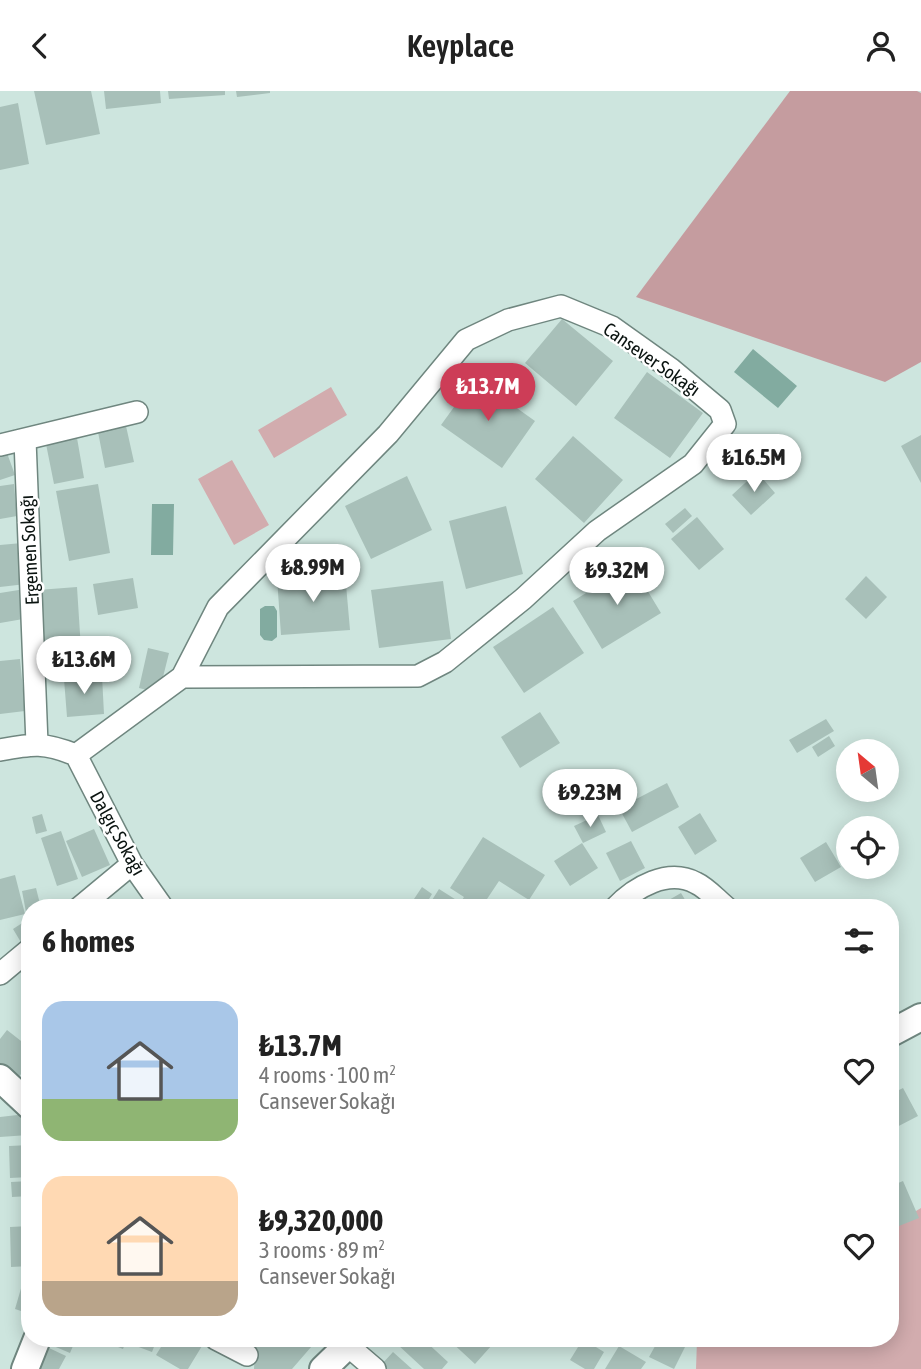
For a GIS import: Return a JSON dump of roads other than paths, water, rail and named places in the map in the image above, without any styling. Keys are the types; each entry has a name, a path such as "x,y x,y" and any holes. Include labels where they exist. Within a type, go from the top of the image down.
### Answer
{"street":[{"name":"Cansever Sokağı","path":"76,755 182,677 218,607 388,434 466,340 508,320 561,306 612,327 692,385 720,410 725,424 692,464 597,531 523,599 445,662 418,676 182,677"},
{"path":"0,445 137,412"},
{"name":"Ergemen Sokağı","path":"24,440 37,744"},
{"path":"0,750 37,744 57,747 76,755"},
{"name":"Dalgıç Sokağı","path":"76,755 132,864 157,899"},
{"path":"90,899 132,864"},
{"path":"627,899 645,886 671,876 696,883 716,899"},
{"path":"0,974 21,956"},
{"path":"899,1029 921,1017"},
{"path":"0,1078 21,1098"},
{"path":"25,1369 34,1347"},
{"path":"323,1369 346,1347"},
{"path":"355,1347 374,1369"}]}
